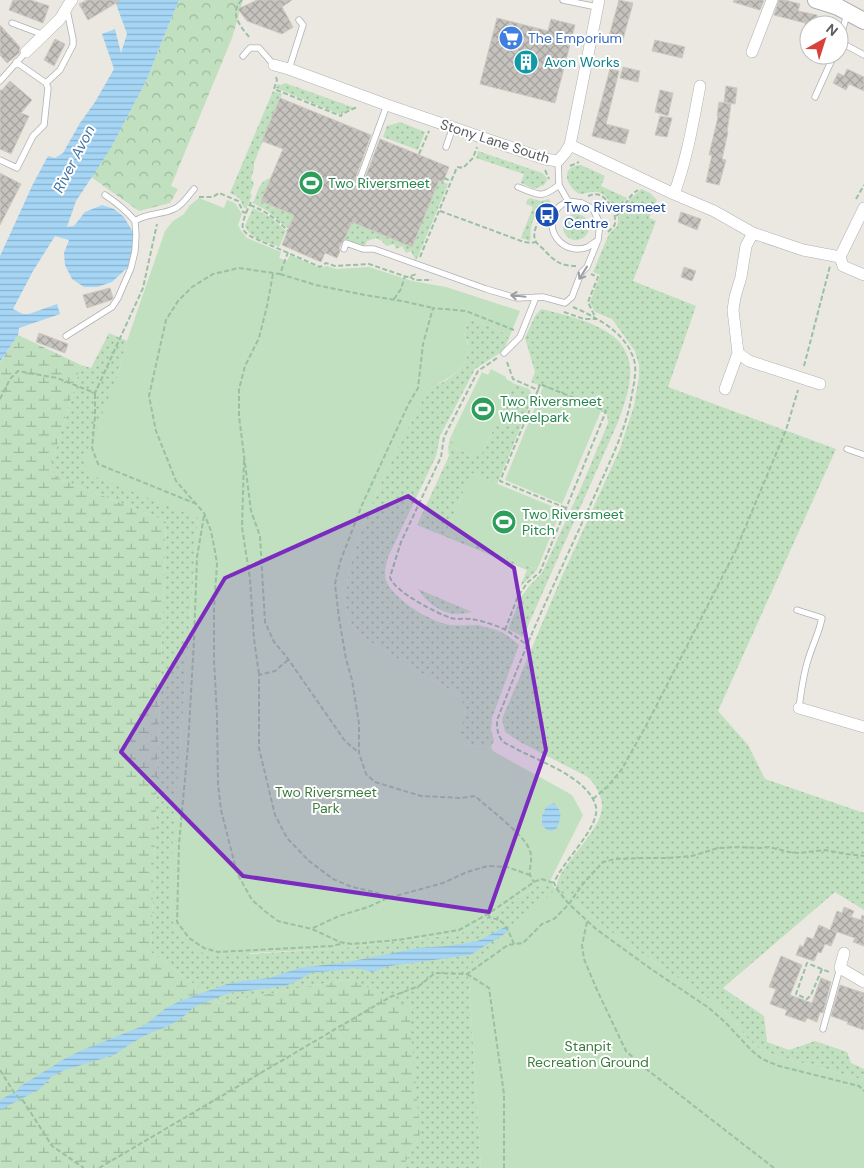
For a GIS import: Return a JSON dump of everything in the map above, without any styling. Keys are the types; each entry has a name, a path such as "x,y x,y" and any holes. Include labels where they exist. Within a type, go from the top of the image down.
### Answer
{"street":[{"path":"752,52 772,0"},
{"path":"816,0 838,7 864,21"},
{"path":"26,52 60,19 69,4"},
{"name":"Stony Lane South","path":"274,65 545,159 558,161 570,145 598,4"},
{"path":"674,194 685,158 700,86"},
{"path":"570,145 714,211 753,233 803,250 837,256 843,266 864,274"},
{"path":"837,256 864,208"},
{"path":"725,389 738,353 733,310 746,246 753,233"},
{"path":"738,353 749,361 820,384"},
{"path":"799,708 864,727"},
{"path":"844,953 839,972 864,982"}],"lane":[{"path":"563,0 598,4"},
{"path":"46,83 60,70 73,45 69,4"},
{"path":"289,69 303,25 300,20"},
{"path":"12,23 44,35"},
{"path":"849,47 864,55"},
{"path":"243,56 250,48 258,48 274,65"},
{"path":"0,81 26,52"},
{"path":"0,160 17,168 33,136 44,124 48,88 46,83 16,62"},
{"path":"815,97 829,65"},
{"path":"358,184 387,104"},
{"path":"446,147 453,127"},
{"path":"558,161 559,183 568,201"},
{"path":"518,187 535,194 544,195 559,183"},
{"path":"134,221 142,217 175,209 184,202 194,189"},
{"path":"66,336 112,307 131,268 135,251 136,235 134,221 127,211 105,195"},
{"path":"344,249 346,243 363,249 374,249 516,298 543,297 565,303 572,298 581,273 587,267 598,240 600,224 593,209 582,203 568,201 559,207 553,217 553,231 560,243 572,249 586,248 598,240"},
{"path":"504,353 520,336 536,297"},
{"path":"847,449 864,455"},
{"path":"797,610 822,618 801,684 799,708"},
{"path":"823,1029 839,972"}],"path":[{"path":"242,0 235,10 235,16 250,39"},
{"path":"274,65 276,80 274,89 341,116 362,104"},
{"path":"419,154 430,128"},
{"path":"412,277 457,166 463,168 473,158 480,137"},
{"path":"552,190 549,186 550,181 559,183 565,181 566,171 572,165 580,162 584,152"},
{"path":"444,178 451,181"},
{"path":"582,197 601,195 610,205 616,216 632,194 639,190 643,179"},
{"path":"214,197 220,193 238,201 243,212 246,213"},
{"path":"288,231 269,214 251,204 242,224 245,233 254,238 320,267 326,263 335,266 369,264 407,277 433,270"},
{"path":"439,211 531,243 536,242 535,230 538,221 546,212"},
{"path":"280,274 288,252"},
{"path":"593,798 608,786 622,769 736,552 786,430 837,256"},
{"path":"521,333 466,310 432,308 316,285 280,274 239,268 214,274 192,287 178,301 166,320 149,396 156,431 176,480 204,513 211,531 217,563 214,608 214,660 218,784 221,810 238,873 252,900 278,921 312,929 344,943 352,944 398,940 459,930 488,914 534,882 541,879 554,883"},
{"path":"591,269 590,274 598,277 588,302 596,319"},
{"path":"272,274 259,338 245,366 239,389 239,416 251,511 260,536 266,622 274,642 345,742 359,753"},
{"path":"394,300 402,289 406,276"},
{"path":"565,303 608,325 625,342 632,353 635,366 631,403 626,423 612,459 527,645 497,720 497,731 502,740 522,753 561,771 593,798 596,809 595,818 577,850 556,877 554,883 569,904 587,922 651,969 709,1008 726,1023 750,1050 762,1059 779,1066 860,1086 864,1091"},
{"path":"432,308 423,344 418,388 408,405 362,505 340,562 335,584 338,618 358,715 359,753 366,774 375,782 421,796 461,798 475,796 525,841 530,850 530,875 534,882"},
{"path":"527,645 505,630 475,620 454,619 440,614 410,597 394,584 390,577 401,542 441,457 444,437 478,371 504,353 513,379 538,390"},
{"path":"505,630 518,596 528,582 540,572 606,411 540,384 500,482 566,508"},
{"path":"95,393 92,448 98,464 196,504"},
{"path":"244,456 242,527 250,579 254,639 259,675 259,748 275,815 287,838 309,861 333,879 352,888 375,892 388,898"},
{"path":"204,513 197,557 189,736 179,844 177,922 189,938 204,948 218,952 332,946 344,943"},
{"path":"259,675 275,671 288,660"},
{"path":"467,974 508,945 523,943 542,924 554,919 569,904 582,885 603,862 615,859 684,857 718,848 738,847 769,847 799,853 825,850 864,856"},
{"path":"312,929 339,916 368,907 388,898 443,883 467,872 488,866 507,867 530,875"},
{"path":"488,914 490,918 497,918 504,924 514,944"},
{"path":"587,922 582,945 584,959 626,1051 645,1068 774,1168"},
{"path":"822,969 811,995 807,999 796,994 807,963 822,969 839,972"},
{"path":"99,1168 390,997 419,986 435,973 467,974 489,988 504,1094 504,1168"},
{"path":"0,1070 15,1094 24,1102 52,1146 84,1168"}],"highlighted area":[{"path":"408,496 514,568 546,750 489,912 243,876 121,752 225,578"}],"green space":[{"path":"179,0 243,0 232,38 171,186 178,189 170,203 139,211 91,177 111,148 147,79"},
{"path":"285,83 355,108 339,114 276,88 278,84"},
{"path":"273,91 282,94 254,163 251,179 254,184 246,209 239,198 230,193"},
{"path":"400,122 425,132 418,150 383,137 387,126"},
{"path":"478,151 542,173 547,181 544,185 534,189 521,183 524,174 476,158"},
{"path":"581,165 605,176 601,186 627,198 619,212 616,214 610,202 601,193 580,194 571,186 568,182 568,173 574,166"},
{"path":"271,178 261,201 294,215 289,229 266,210 253,203 261,184"},
{"path":"439,180 448,184 416,261 411,251 406,253 402,246 396,249 394,244 386,246 376,238 367,241 364,248 344,241 352,222 412,247"},
{"path":"641,189 650,193 657,200 649,218 656,221 633,281 696,306 668,387 836,449 718,711 748,745 765,779 864,813 864,910 835,892 723,988 764,1016 767,1042 789,1050 815,1041 847,1052 851,1063 864,1069 864,1080 763,1052 748,1039 733,1020 716,1004 611,932 568,896 468,967 481,1168 402,1168 420,1135 350,979 219,1003 151,952 166,521 58,478 50,469 81,365 91,368 109,333 127,341 117,377 198,518 180,750 250,954 333,949 460,934 537,886 550,881 555,889 563,870 596,825 602,808 600,795 588,777 520,742 505,732 502,719 559,583 620,449 634,406 639,376 639,365 635,351 612,319 595,312 590,302 600,275 593,272 609,234 617,226 618,217 627,202"},
{"name":"Two Riversmeet Park","path":"199,198 224,208 227,200 235,203 242,214 238,225 247,238 281,252 279,258 287,261 290,255 320,268 327,266 336,269 369,267 412,281 446,287 520,311 509,338 501,331 468,318 464,336 468,347 467,358 451,376 430,390 421,402 367,515 347,582 346,608 354,628 376,645 459,695 464,707 461,734 465,744 491,747 493,751 572,795 583,815 550,881 537,886 460,934 333,949 207,955 187,945 172,920 169,891 198,518 83,472 87,451 117,377 127,341 165,231 173,221 184,214 190,205"},
{"path":"530,198 541,201 549,199 551,204 533,220 530,241 521,238 533,207 526,204"},
{"path":"253,208 272,218 286,231 279,247 259,240 247,230 245,226"},
{"path":"576,214 585,218 589,227 585,236 576,240 567,236 563,227 567,218"},
{"path":"541,309 569,316 606,331 624,349 629,360 630,371 627,394 618,422 523,637 508,629 521,597 542,573 608,423 607,414 531,382 535,372 525,338 535,316"},
{"path":"468,318 501,331 509,338 503,351 475,369 440,436 436,456 388,557 385,574 389,587 404,602 423,615 451,625 478,625 493,629 504,634 519,645 492,718 491,730 494,740 491,747 465,744 461,733 464,707 459,695 402,662 364,637 354,628 346,608 347,582 367,515 422,400 433,388 456,373 466,360 468,342 464,337"},
{"path":"18,335 81,365 50,469 58,478 166,521 151,952 219,1003 350,979 409,1007 420,1135 402,1168 0,1168 0,363"},
{"name":"Two Riversmeet Wheelpark","path":"491,369 515,384 482,453 475,450 472,456 453,447 452,434 482,372 488,375"},
{"path":"515,384 529,389 533,397 497,484 471,473 446,533 537,570 520,587 527,570 417,525 449,456 452,434 453,447 472,456 475,449 482,453"},
{"name":"Two Riversmeet Pitch","path":"543,387 601,411 562,504 505,480"},
{"name":"Two Riversmeet Pitch","path":"471,473 561,510 537,570 446,533"},
{"path":"418,589 472,612 456,614 444,612 429,602"},
{"name":"Stanpit Recreation Ground","path":"555,890 568,896 611,932 716,1004 733,1020 748,1039 763,1052 864,1080 864,1168 481,1168 468,967"}],"water":[{"name":"River Avon","path":"116,0 179,0 147,79 111,148 76,201 67,227 74,226 85,212 102,205 114,209 124,217 134,234 129,266 112,282 97,287 84,287 72,279 65,265 64,253 69,240 55,236 33,271 13,309 23,314 29,314 57,304 60,314 19,328 18,335 0,362 0,256 48,156 55,158 63,153 114,69 102,34 115,29 121,53 127,34"},
{"path":"554,803 560,812 560,818 557,828 552,831 547,830 542,825 542,816 546,807"},
{"path":"505,927 509,931 470,955 390,966 372,972 358,968 311,973 285,986 229,993 194,1007 169,1026 142,1037 114,1055 65,1070 52,1076 40,1089 0,1110 0,1100 66,1058 145,1025 166,1008 180,1001 227,984 270,978 299,968 348,962 418,948 478,941"}],"building":[{"path":"13,0 31,0 49,6 43,23 9,10"},
{"path":"87,0 121,0 88,20 79,4"},
{"path":"257,0 292,0 282,7 293,27 282,34 247,21 238,9"},
{"path":"619,0 633,3 622,43 608,40"},
{"path":"734,0 764,0 760,10 733,2"},
{"path":"779,0 785,0 800,4 798,11 817,15 799,15 799,21 774,15"},
{"name":"Avon Works","path":"497,18 548,31 551,19 575,25 555,103 480,84"},
{"path":"0,25 20,47 19,53 7,63 0,55"},
{"path":"55,39 65,44 54,66 44,60"},
{"path":"655,40 685,47 682,58 652,51"},
{"path":"623,67 640,71 638,82 620,78"},
{"path":"610,69 619,71 606,124 629,130 625,144 592,136"},
{"path":"847,69 864,77 864,91 849,84 846,90 833,83 838,73 844,76"},
{"path":"10,81 32,100 21,113 29,116 11,154 0,149 0,90"},
{"path":"726,86 737,88 735,104 724,102"},
{"path":"660,90 673,93 668,116 655,112"},
{"name":"Two Riversmeet","path":"280,98 371,135 354,182 356,188 362,186 380,139 449,167 443,182 439,180 412,247 352,222 339,248 340,251 337,258 325,253 321,262 282,245 294,215 261,201 283,149 262,141"},
{"path":"719,102 731,104 728,132 722,159 726,160 719,185 706,182 712,155 709,155 718,117"},
{"path":"660,116 672,118 667,137 655,135"},
{"path":"0,173 21,184 0,225"},
{"path":"681,212 701,219 697,230 678,222"},
{"path":"684,267 696,271 692,281 681,277"},
{"path":"110,288 113,298 111,300 87,308 83,295"},
{"path":"39,333 68,344 65,353 36,342"},
{"path":"844,907 854,911 851,917 861,920 862,915 864,916 864,946 853,942 855,938 835,931 837,932 831,946 825,944 821,953 818,952 814,961 796,955 800,945 803,947 807,937 813,939 819,925 830,930 837,911 842,913"},
{"path":"781,956 802,965 790,995 812,1003 821,978 831,982 823,1013 820,1012 817,1022 807,1018 805,1022 785,1015 787,1010 770,1004 776,989 769,987"},
{"path":"840,985 864,993 864,1030 831,1016"}],"place":[{"name":"The Emporium","path":"511,38"},
{"name":"Avon Works","path":"526,62"},
{"name":"Two Riversmeet","path":"311,183"},
{"name":"Two Riversmeet Centre","path":"547,215"},
{"name":"Two Riversmeet Wheelpark","path":"483,409"},
{"name":"Two Riversmeet Pitch","path":"504,522"}]}
